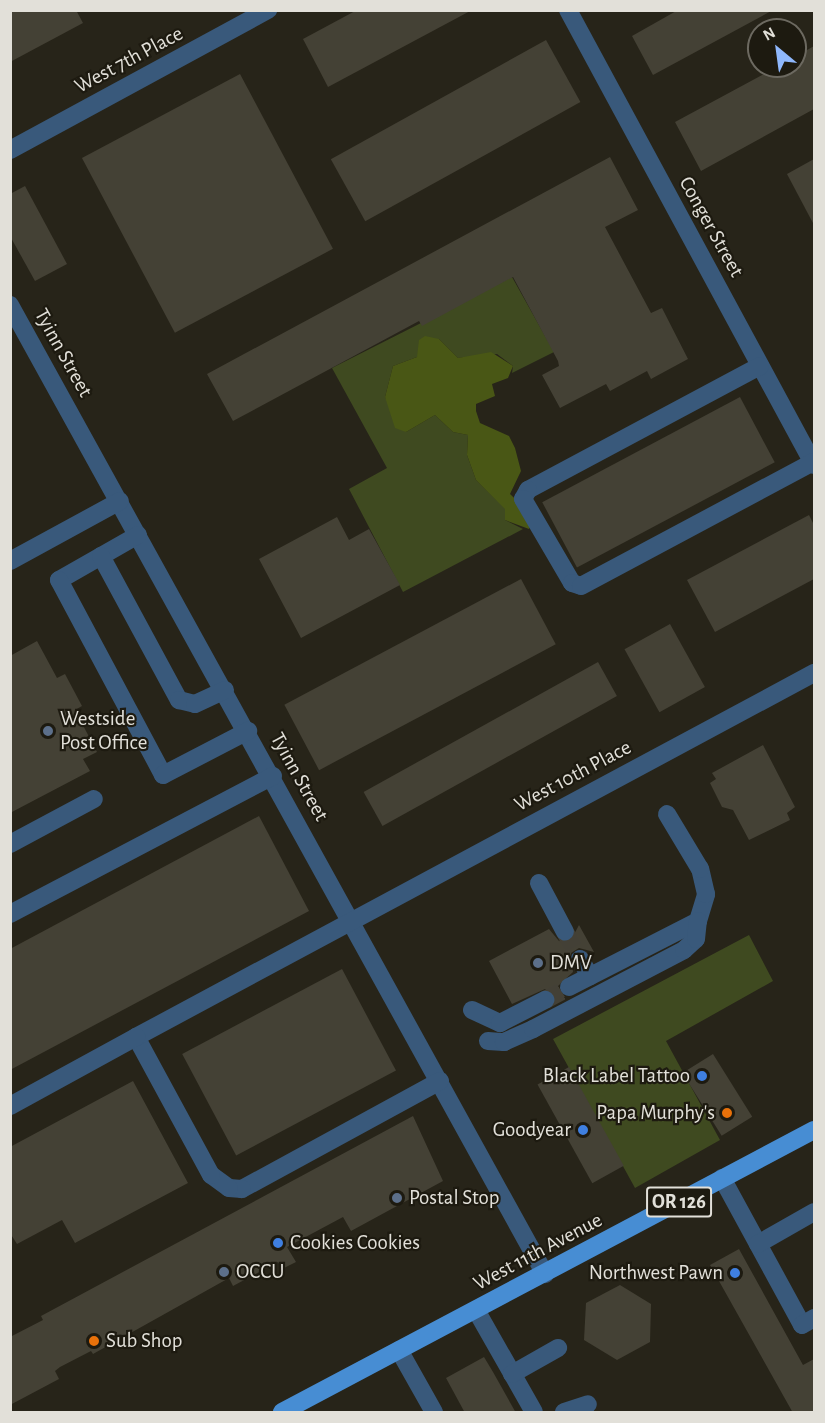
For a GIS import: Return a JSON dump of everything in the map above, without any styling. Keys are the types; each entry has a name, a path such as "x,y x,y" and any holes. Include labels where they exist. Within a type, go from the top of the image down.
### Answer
{"main road":[{"name":"West 11th Avenue","path":"282,1413 814,1130"}],"street":[{"name":"West 7th Place","path":"10,150 268,10"},
{"name":"Conger Street","path":"568,10 814,464"},
{"name":"Tyinn Street","path":"10,304 353,920 545,1274"},
{"path":"760,366 528,490 523,499 572,583 581,586 814,464"},
{"path":"10,561 120,501"},
{"path":"138,535 59,580 164,775 248,731"},
{"path":"102,556 179,700 195,704 225,690"},
{"name":"West 10th Place","path":"10,1106 814,673"},
{"path":"10,914 273,776"},
{"path":"10,844 94,799"},
{"path":"488,1041 504,1042 533,1029 684,950 696,939 698,921 706,894 700,869 667,814"},
{"path":"539,883 565,932"},
{"path":"569,987 698,921"},
{"path":"580,959 590,976"},
{"path":"472,1010 500,1023 545,1000"},
{"path":"136,1037 212,1175 229,1188 242,1189 440,1081"},
{"path":"722,1178 802,1325 814,1318"},
{"path":"758,1244 814,1212"},
{"path":"476,1310 534,1413"},
{"path":"512,1374 558,1348"},
{"path":"399,1350 434,1413"},
{"path":"564,1413 588,1404"}],"green space":[{"path":"512,277 554,352 512,373 513,366 497,354 458,358 439,339 417,357 393,366 385,397 406,432 435,415 453,432 468,435 467,455 476,480 506,509 505,520 523,529 403,592 349,489 387,468 332,368"},
{"path":"425,336 439,339 458,358 491,352 513,366 508,378 492,384 495,396 476,404 476,411 480,423 509,436 515,448 521,471 510,494 534,517 529,529 505,520 505,509 476,480 467,455 468,435 453,432 435,415 406,432 395,428 385,397 393,366 417,357 419,340"},
{"path":"749,935 773,981 666,1041 720,1140 635,1188 553,1039"}],"building":[{"path":"10,10 76,10 83,23 10,62"},
{"path":"357,10 472,10 328,87 303,39"},
{"path":"678,10 773,10 758,18 747,18 747,24 653,75 632,36"},
{"path":"546,40 580,102 365,221 331,159"},
{"path":"814,46 814,109 701,171 675,122 757,78 807,78 807,50"},
{"path":"240,74 333,249 175,333 82,158"},
{"path":"610,157 638,210 605,227 651,313 662,308 688,359 651,379 647,371 610,391 606,384 560,408 542,375 559,366 558,361 513,277 422,326 419,321 233,421 207,374"},
{"path":"814,159 814,225 787,174"},
{"path":"25,186 67,264 35,281 10,236 10,194"},
{"path":"740,397 775,462 577,567 542,502"},
{"path":"809,515 814,525 814,579 715,632 687,580"},
{"path":"337,517 349,540 369,529 400,585 301,638 259,559"},
{"path":"521,579 556,644 319,770 284,705"},
{"path":"670,624 705,687 659,712 625,649"},
{"name":"Westside Post Office","path":"37,641 57,678 65,674 82,706 75,710 97,752 83,759 90,771 10,813 10,656"},
{"path":"598,662 617,696 383,826 364,792"},
{"path":"763,745 795,807 787,813 790,820 749,840 733,810 722,807 710,783 716,779 712,773"},
{"path":"259,816 309,911 10,1070 10,949"},
{"path":"579,925 594,952 579,948 571,953 573,972 558,986 565,997 556,1002 555,994 545,989 512,1004 489,961 549,929 559,941 570,942"},
{"path":"342,969 396,1071 236,1156 182,1054"},
{"path":"713,1054 752,1117 722,1136 682,1073"},
{"name":"Goodyear","path":"569,1067 624,1166 592,1183 538,1084"},
{"path":"133,1081 188,1183 75,1243 62,1220 17,1244 10,1233 10,1147"},
{"path":"413,1116 443,1181 351,1231 343,1217 287,1247 296,1262 282,1269 278,1262 233,1286 229,1278 93,1354 91,1351 60,1367 55,1371 59,1379 10,1405 10,1337 43,1320 41,1316"},
{"path":"739,1249 803,1365 814,1359 814,1413 793,1413 710,1265"},
{"path":"620,1285 651,1304 650,1342 617,1360 584,1340 586,1303"},
{"path":"484,1357 516,1413 465,1413 446,1378"}],"tunnel":[{"path":"565,932 580,959"},
{"path":"545,1000 569,987"}],"place":[{"name":"Westside Post Office","path":"48,731"},
{"name":"DMV","path":"538,963"},
{"name":"Black Label Tattoo","path":"702,1076"},
{"name":"Papa Murphy's","path":"727,1113"},
{"name":"Goodyear","path":"583,1130"},
{"name":"Postal Stop","path":"397,1198"},
{"name":"Cookies Cookies","path":"278,1243"},
{"name":"OCCU","path":"224,1272"},
{"name":"Northwest Pawn","path":"735,1273"},
{"name":"Sub Shop","path":"94,1341"}]}
